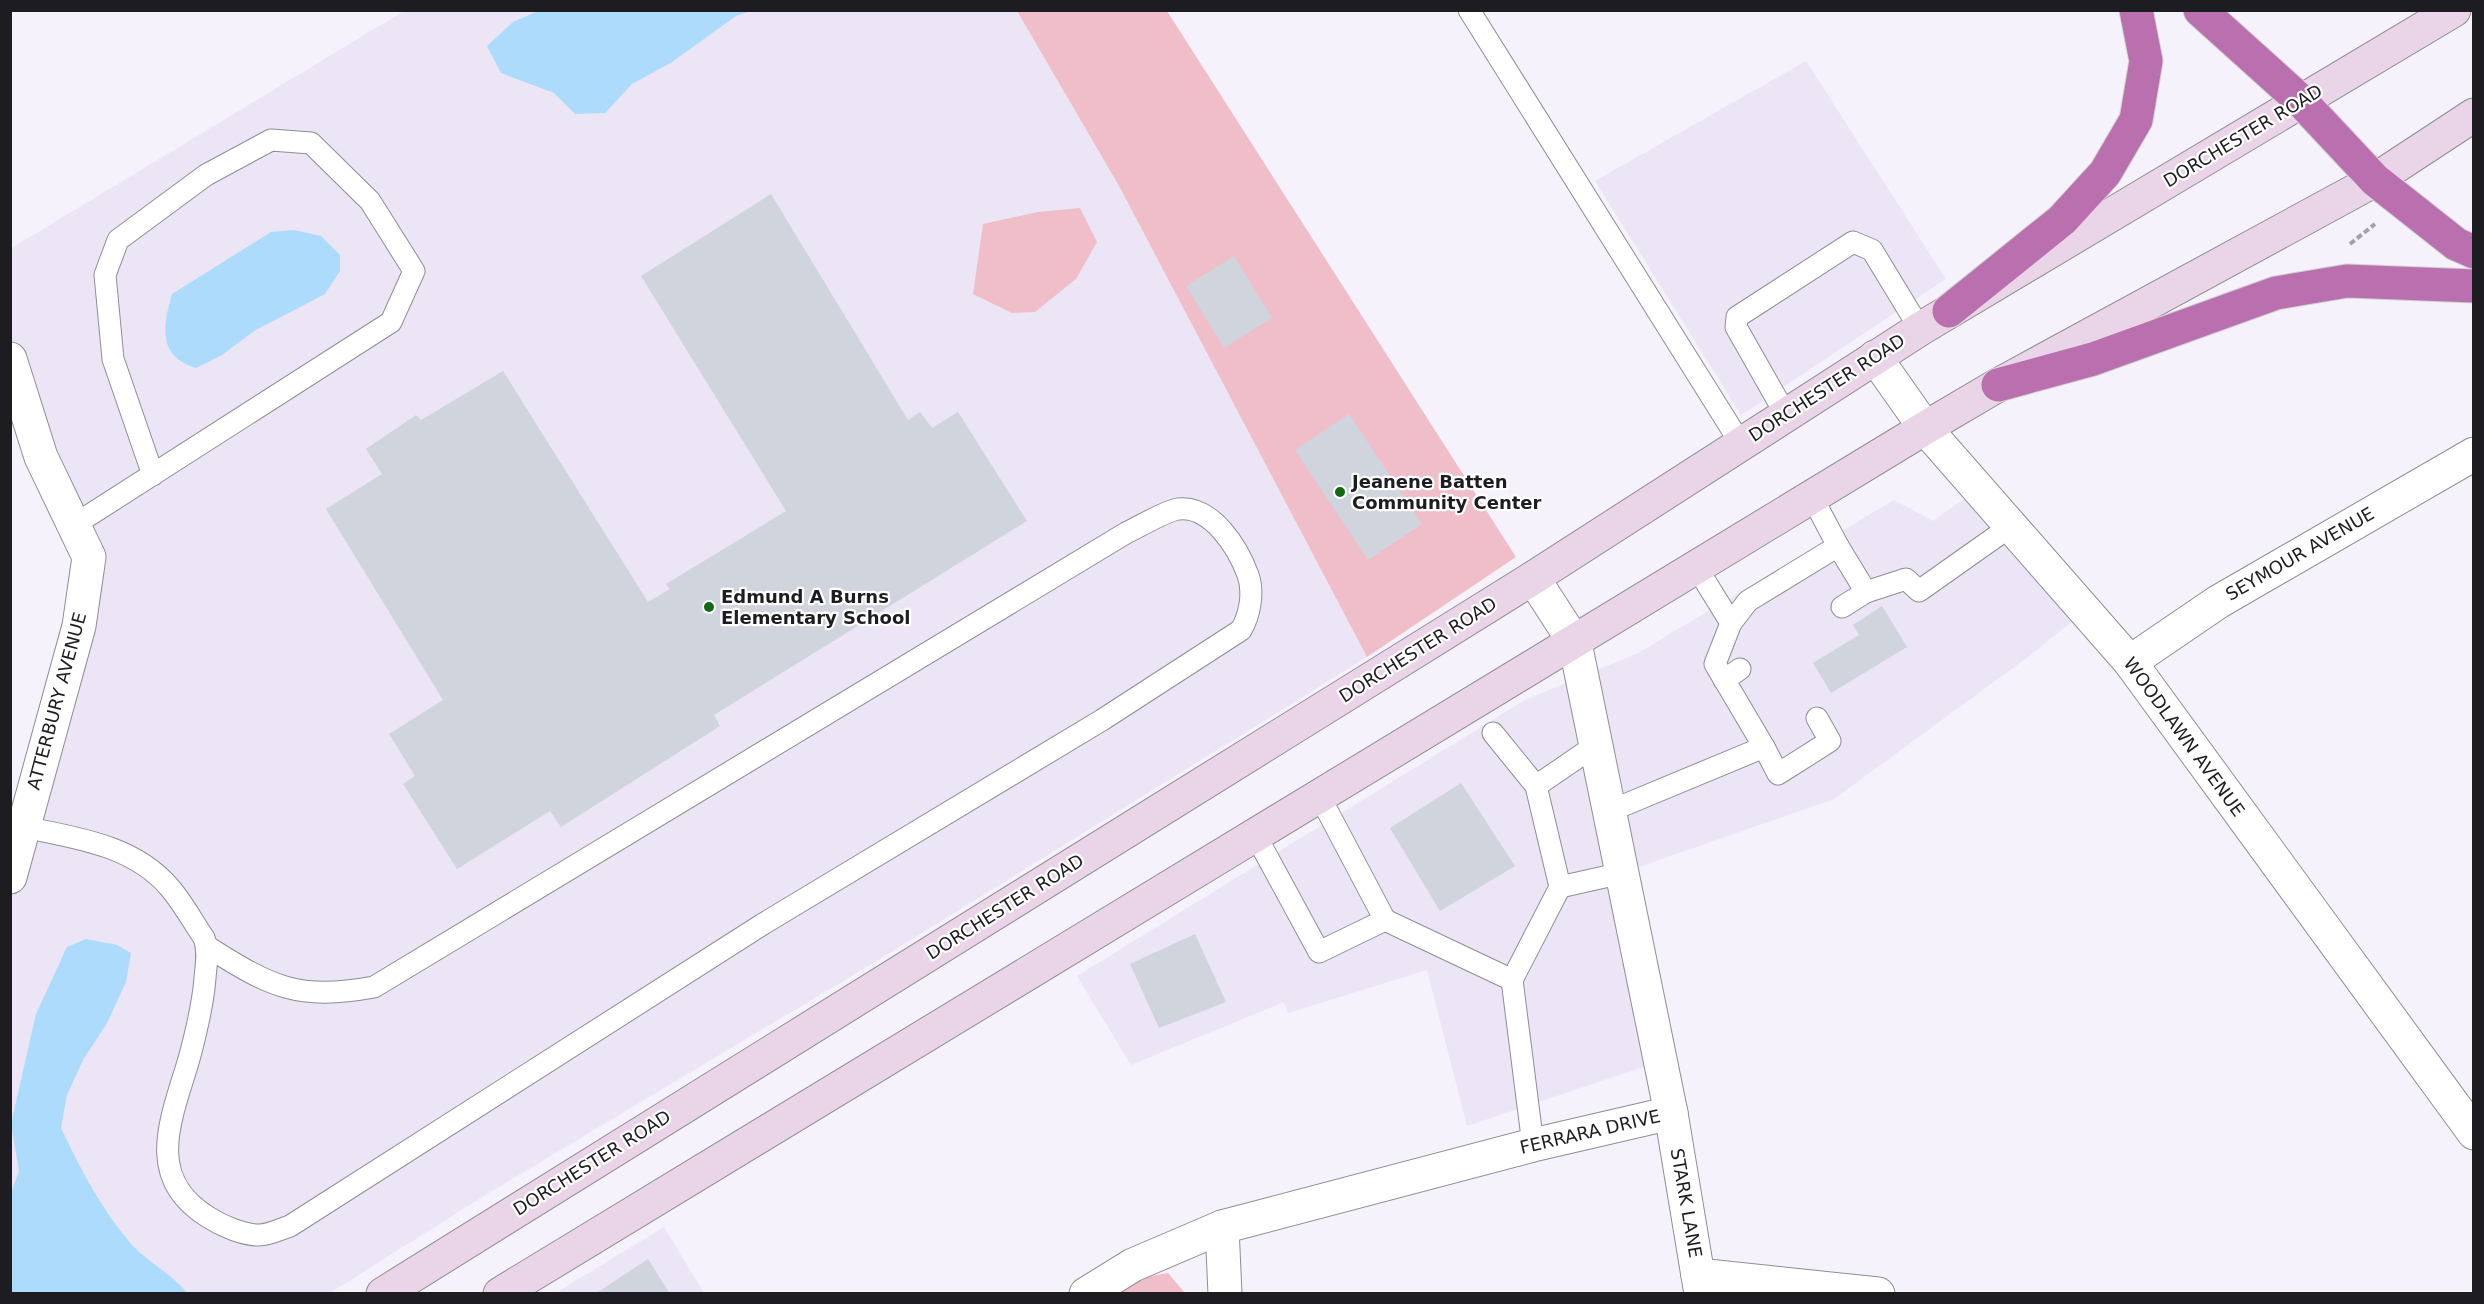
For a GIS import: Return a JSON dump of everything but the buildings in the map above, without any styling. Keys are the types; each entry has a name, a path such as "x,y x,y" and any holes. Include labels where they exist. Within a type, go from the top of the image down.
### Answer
{"highway":[{"path":"1949,311 2062,219 2105,173 2136,120 2146,61 2136,10"},
{"path":"2200,10 2301,101 2375,180 2456,244 2474,252"},
{"path":"1998,385 2093,358 2276,293 2347,281 2474,286"}],"main road":[{"name":"DORCHESTER ROAD","path":"383,1293 1533,578 1949,311 2454,10"},
{"path":"500,1293 1575,643 1925,428 1998,385 2375,180 2474,115"}],"street":[{"name":"WOODLAWN AVENUE","path":"1875,357 1925,428 2130,662 2474,1133"},
{"name":"ATTERBURY AVENUE","path":"10,359 41,457 89,557 79,626 10,877"},
{"name":"SEYMOUR AVENUE","path":"2130,662 2218,602 2474,454"},
{"name":"FERRARA DRIVE","path":"1086,1293 1133,1265 1222,1227 1533,1145 1671,1113 1575,643 1533,578"},
{"name":"STARK LANE","path":"1671,1113 1700,1284"},
{"path":"1222,1227 1225,1293"},
{"path":"1700,1284 1878,1293"}],"lane":[{"path":"1469,10 1741,444"},
{"path":"74,525 153,475 391,322 414,271 370,201 311,143 270,141 206,175 118,240 105,275 113,359 153,475"},
{"path":"1786,415 1736,327 1737,317 1853,242 1872,250 1920,329"},
{"path":"1812,497 1866,592"},
{"path":"24,828 94,841 140,862 170,888 208,947 253,975 294,991 339,993 374,987 1126,533 1178,509 1203,515 1221,527 1248,577 1250,604 1241,630 1092,726 763,924 290,1226 260,1235 221,1225 198,1211 182,1197 171,1174 166,1148 169,1122 192,1046 204,991 208,947"},
{"path":"1842,607 1866,592 1906,579 1919,591 2011,526"},
{"path":"1817,718 1830,741 1778,774 1732,675 1715,664 1731,623 1838,546"},
{"path":"1696,568 1731,623"},
{"path":"1493,733 1536,786 1560,887 1512,980 1533,1145"},
{"path":"1536,786 1596,745"},
{"path":"1610,811 1764,747"},
{"path":"1320,797 1385,920 1512,980"},
{"path":"1256,836 1319,952 1385,920"},
{"path":"1560,887 1622,873"}],"path":[{"path":"2346,248 2379,221"}],"shaded area":[{"name":"Edmund A Burns Elementary School","path":"404,11 1017,11 1119,186 1367,657 880,959 487,1194 330,1293 11,1293 11,878 89,557 11,345 10,249"},
{"path":"1017,11 1167,11 1516,557 1367,657 1119,186"},
{"path":"1806,61 1946,279 1741,415 1595,181"},
{"path":"1080,208 1097,242 1076,279 1035,312 1012,313 973,294 983,224 1038,212"},
{"path":"1978,489 2085,611 2032,654 1834,799 1622,873 1661,1061 1467,1126 1427,970 1288,1013 1284,1002 1131,1065 1077,976 1525,700 1638,653 1894,500 1933,521"},
{"path":"664,1227 704,1293 560,1294 559,1291"},
{"path":"1168,1273 1185,1293 1114,1294 1139,1278"}],"water":[{"path":"538,11 750,11 736,16 672,62 632,84 605,113 575,114 554,93 501,73 487,46 513,22"},
{"path":"294,230 321,236 340,255 340,271 325,294 254,331 222,355 196,368 183,363 175,356 169,348 165,328 172,294 271,232"},
{"path":"86,939 117,945 131,953 126,982 107,1023 83,1060 67,1095 61,1128 92,1189 121,1232 132,1245 187,1293 11,1293 11,1193 19,1171 11,1124 36,1014 67,947"}],"place":[{"name":"Jeanene Batten Community Center","path":"1340,492"},
{"name":"Edmund A Burns Elementary School","path":"709,607"}]}
